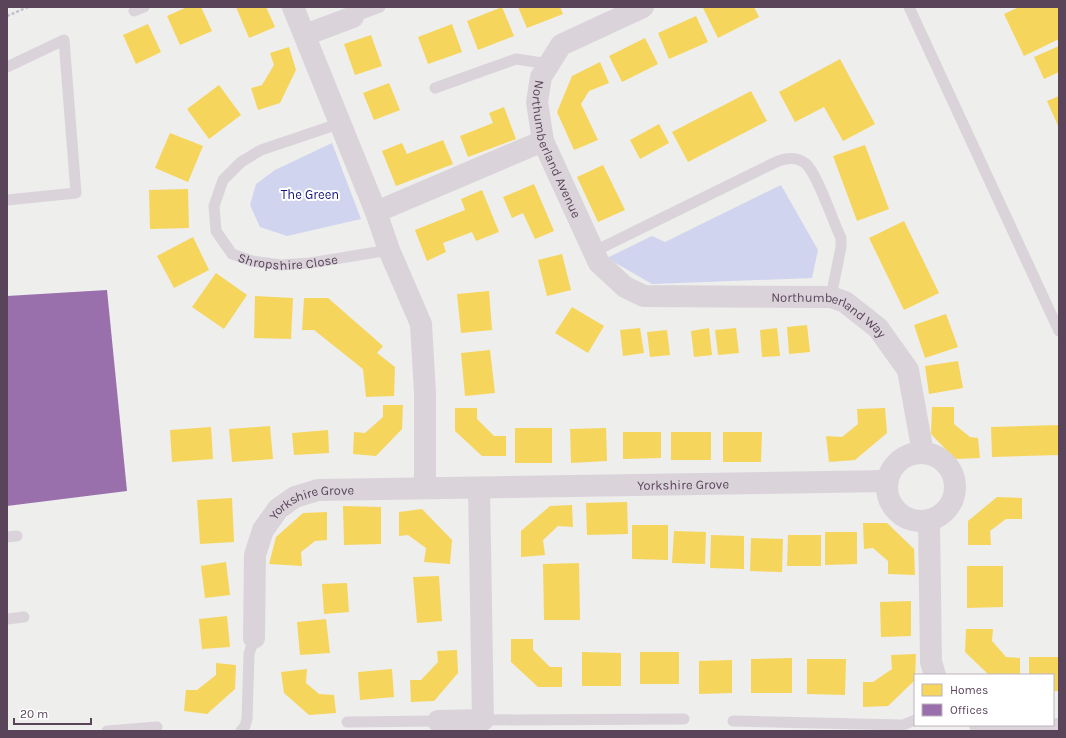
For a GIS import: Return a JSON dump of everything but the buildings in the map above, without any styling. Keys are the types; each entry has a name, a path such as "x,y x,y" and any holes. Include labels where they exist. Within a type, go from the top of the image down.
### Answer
{"street":[{"path":"293,7 376,212 389,250 421,324 425,393 425,488"},
{"name":"Northumberland Avenue","path":"643,7 561,46 541,77 537,102 543,141 598,263 625,287 644,296"},
{"path":"305,35 353,17"},
{"path":"376,212 543,141"},
{"name":"Northumberland Way","path":"644,296 831,297 845,302 878,328 908,370 923,453"},
{"path":"923,453 938,457 949,468 955,482 953,498 944,512 929,520 917,521 907,518 897,511 891,502 887,491 888,481 894,466 907,456 923,453"},
{"name":"Yorkshire Grove","path":"254,638 255,555 263,530 278,509 295,497 318,490 888,481"},
{"path":"438,721 483,720 479,488"},
{"path":"929,520 931,662 935,674"},
{"path":"985,726 1003,730 1059,729"}],"lane":[{"path":"353,17 380,7"},
{"path":"909,7 1059,331"},
{"path":"7,67 64,40 76,193 7,200"},
{"path":"435,88 516,59 549,64"},
{"name":"Shropshire Close","path":"340,123 261,150 241,162 223,180 214,206 216,231 232,254 252,261 282,266 389,250"},
{"path":"593,252 776,162 785,158 797,159 806,164 814,173 841,238 841,247 831,297"},
{"path":"7,619 24,618"},
{"path":"241,731 246,726 249,654 254,638"},
{"path":"483,720 684,719"},
{"path":"733,721 903,725 914,720"},
{"path":"347,722 438,721"},
{"path":"107,731 157,727"}],"path":[{"path":"7,16 28,7"}],"green space":[{"name":"The Green","path":"332,143 361,219 287,236 260,227 250,205 256,184 275,170"},
{"path":"781,185 818,250 812,278 652,284 607,258 652,236 665,242"}]}
